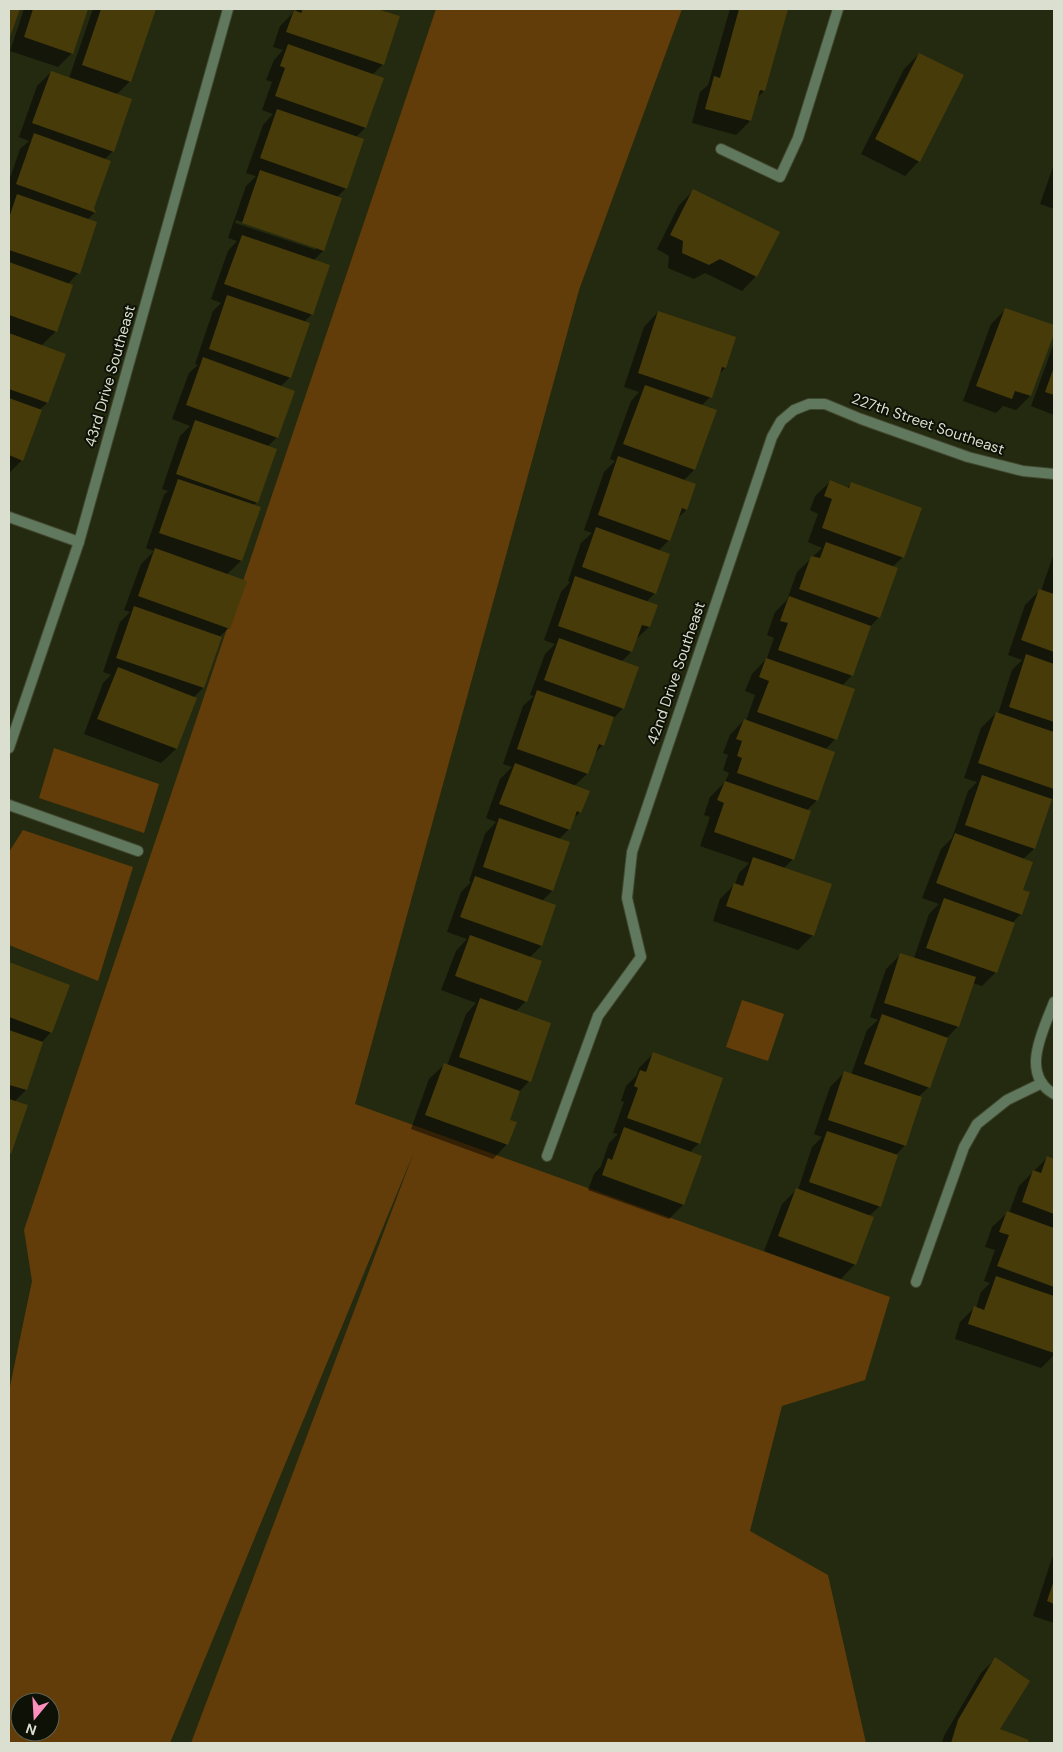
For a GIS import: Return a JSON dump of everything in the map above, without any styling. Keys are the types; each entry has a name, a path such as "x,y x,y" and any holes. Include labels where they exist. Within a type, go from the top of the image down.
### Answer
{"street":[{"name":"43rd Drive Southeast","path":"9,748 78,542 228,9"},
{"path":"722,149 780,177 798,138 838,9"},
{"name":"227th Street Southeast","path":"794,410 810,404 825,404 861,419 968,457 1023,471 1054,474"},
{"name":"42nd Drive Southeast","path":"547,1156 598,1016 641,957 626,898 632,852 772,437 781,421 794,410"},
{"path":"9,517 78,542"},
{"path":"9,805 138,851"},
{"path":"1054,1002 1035,1055 1036,1069 1042,1083 1054,1094"},
{"path":"916,1282 964,1147 977,1124 1007,1100 1042,1083"}],"shaded area":[{"path":"436,9 682,9 579,290 355,1104 890,1297 865,1380 782,1406 750,1531 828,1575 866,1743 191,1743 414,1152 170,1743 9,1743 9,1391 32,1281 24,1230"},
{"path":"54,748 159,784 144,833 39,798"},
{"path":"23,830 133,867 98,981 9,945 9,852"},
{"path":"742,1000 784,1014 768,1061 726,1047"}],"building":[{"path":"9,9 20,9 10,37 9,36"},
{"path":"33,9 88,9 73,54 24,37"},
{"path":"101,9 156,9 131,82 82,65"},
{"path":"303,9 377,9 400,16 384,65 286,32 294,10 301,13"},
{"path":"739,9 788,9 765,91 760,90 751,121 705,109 714,76 720,78"},
{"path":"288,44 384,78 366,128 275,96 285,68 280,66"},
{"path":"919,53 964,75 920,162 875,139"},
{"path":"51,71 132,99 114,152 32,123"},
{"path":"277,109 364,139 347,189 260,158"},
{"path":"34,133 111,161 94,208 96,213 16,184"},
{"path":"260,170 342,198 324,251 242,223"},
{"path":"693,189 780,232 757,277 720,259 709,265 682,253 683,241 670,235"},
{"path":"17,194 97,222 80,274 9,250 9,218"},
{"path":"242,235 330,265 313,315 224,284"},
{"path":"9,262 73,285 57,332 9,315"},
{"path":"227,295 310,323 291,378 209,349"},
{"path":"1005,308 1054,325 1054,334 1031,396 1015,391 1012,399 976,386"},
{"path":"658,311 736,337 726,368 722,367 712,398 638,373"},
{"path":"9,333 66,354 48,403 9,389"},
{"path":"203,357 295,391 278,438 186,405"},
{"path":"1054,367 1054,395 1045,392"},
{"path":"645,385 717,410 695,470 623,444"},
{"path":"9,398 42,410 23,461 9,455"},
{"path":"195,420 277,449 258,503 176,474"},
{"path":"618,456 696,484 687,510 682,508 670,541 598,515"},
{"path":"178,479 261,507 242,561 159,533"},
{"path":"830,480 849,488 851,482 922,508 904,558 822,528 832,499 824,496"},
{"path":"596,527 670,554 656,594 582,567"},
{"path":"826,542 898,568 880,618 799,589 811,556 820,558"},
{"path":"155,548 247,581 230,629 138,596"},
{"path":"575,576 658,605 650,627 642,625 632,652 558,626"},
{"path":"1039,589 1054,594 1054,652 1021,640"},
{"path":"789,596 871,626 853,676 778,650 788,623 780,621"},
{"path":"134,606 222,637 204,688 116,658"},
{"path":"559,638 639,667 624,709 544,680"},
{"path":"1026,654 1054,664 1054,722 1009,707"},
{"path":"766,658 855,689 837,740 757,712 769,681 759,677"},
{"path":"118,667 197,698 177,749 97,719"},
{"path":"537,690 614,717 604,746 599,744 588,774 517,749"},
{"path":"996,712 1054,732 1054,789 978,763"},
{"path":"744,719 835,752 818,801 737,773 742,758 737,756 742,741 736,739"},
{"path":"515,763 590,791 581,813 577,811 570,830 499,804"},
{"path":"982,775 1052,799 1035,849 965,825"},
{"path":"725,781 811,811 794,860 714,832 724,803 717,800"},
{"path":"499,818 570,842 553,891 483,867"},
{"path":"955,833 1033,862 1023,890 1030,892 1022,915 936,883"},
{"path":"753,857 832,884 814,936 726,906 734,883 743,886"},
{"path":"475,876 556,905 542,946 460,917"},
{"path":"944,898 1015,923 997,973 926,948"},
{"path":"470,935 542,961 527,1002 455,976"},
{"path":"900,953 976,977 959,1027 884,1003"},
{"path":"9,962 70,985 52,1033 9,1017"},
{"path":"480,998 551,1023 531,1082 459,1057"},
{"path":"882,1014 948,1038 930,1088 864,1064"},
{"path":"9,1030 43,1042 27,1090 9,1085"},
{"path":"653,1052 723,1078 700,1144 627,1118 638,1088 634,1086 640,1070 646,1072"},
{"path":"444,1063 520,1091 510,1120 517,1122 508,1145 425,1115"},
{"path":"844,1071 922,1097 906,1146 828,1120"},
{"path":"9,1099 28,1105 11,1154 9,1153"},
{"path":"624,1127 702,1156 684,1205 602,1175 608,1158 612,1160"},
{"path":"827,1131 898,1155 881,1207 809,1182"},
{"path":"1047,1156 1054,1159 1054,1214 1022,1202 1033,1170 1041,1173"},
{"path":"796,1188 874,1217 856,1265 778,1236"},
{"path":"1007,1211 1054,1228 1054,1287 997,1266 1009,1235 999,1232"},
{"path":"996,1276 1054,1296 1054,1353 968,1324 974,1306 984,1310"},
{"path":"1054,1580 1054,1604 1047,1601"},
{"path":"995,1657 1030,1681 1000,1729 1029,1740 1028,1743 951,1743 958,1720"}]}
